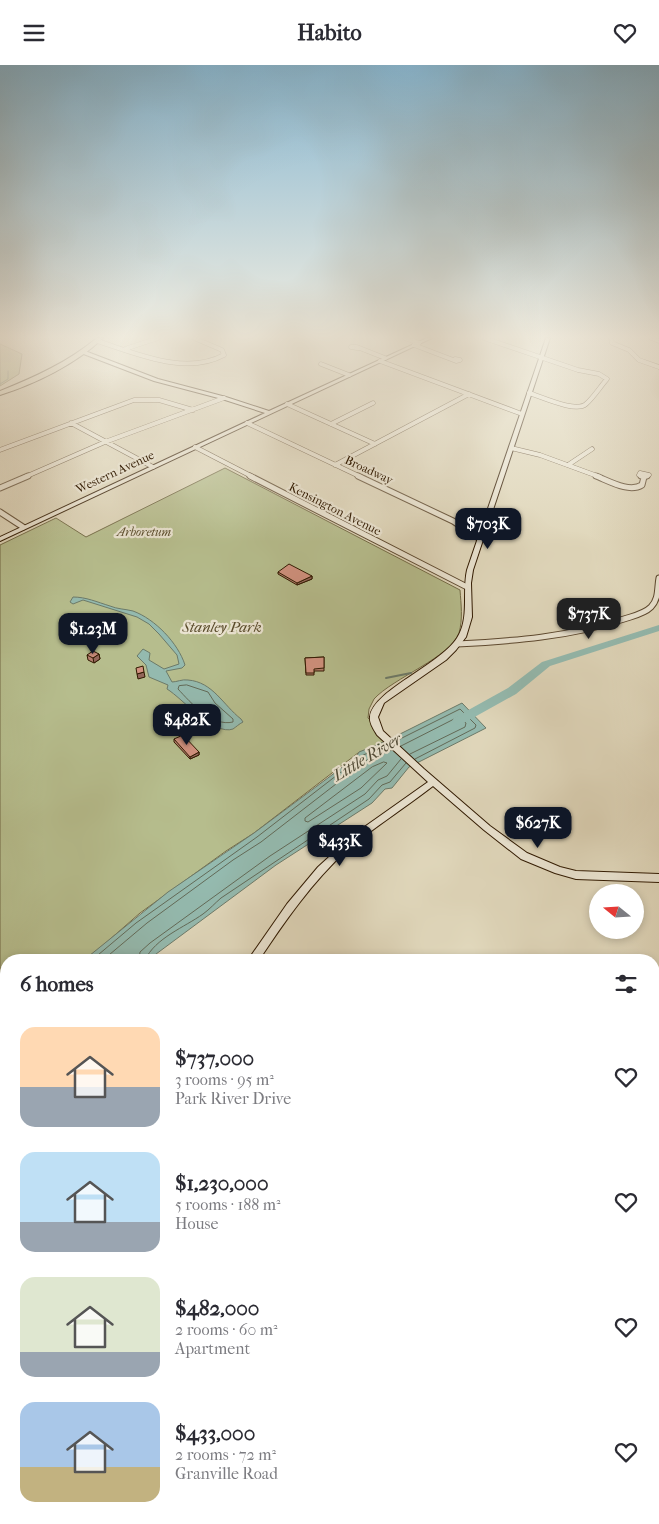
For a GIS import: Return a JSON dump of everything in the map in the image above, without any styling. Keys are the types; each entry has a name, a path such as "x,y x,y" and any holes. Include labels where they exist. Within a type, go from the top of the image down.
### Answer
{"street":[{"path":"0,450 118,406"},
{"path":"180,406 194,410"},
{"path":"0,489 105,442 204,406"},
{"path":"248,406 269,413"},
{"name":"Western Avenue","path":"0,539 283,406"},
{"path":"292,406 375,444"},
{"path":"331,424 366,406"},
{"path":"335,465 446,406"},
{"path":"501,406 522,414"},
{"path":"525,406 480,539 467,587 468,621 463,635 458,644 435,664 378,704 374,720 380,733 433,782 512,847 543,865 576,875 659,878"},
{"path":"567,406 582,406"},
{"path":"71,423 153,467"},
{"name":"Broadway","path":"247,423 453,521 480,539"},
{"name":"Kensington Avenue","path":"195,447 467,587"},
{"path":"511,448 535,453 631,488 642,486 644,477"},
{"path":"568,465 592,449"},
{"path":"0,512 23,527"},
{"path":"458,644 558,636 592,630 618,622 641,613 652,606 656,599 659,578"},
{"path":"463,635 478,643"},
{"path":"258,954 298,896 324,866 349,844 433,782"}],"green space":[{"name":"Stanley Park","path":"225,468 460,590 461,617 459,633 454,642 434,659 394,683 374,699 369,709 368,718 375,724 371,725 384,742 358,753 254,833 140,913 92,954 0,954 0,545 56,518 86,537"}],"water":[{"path":"73,597 133,611 149,620 171,640 185,665 182,668 166,671 172,682 188,680 204,685 217,695 243,722 233,729 225,730 217,727 198,715 167,689 168,685 149,677 146,665 137,656 143,649 150,653 149,660 164,669 179,664 177,655 149,624 137,617 83,600 73,604 70,602"},
{"path":"462,703 486,728 409,767 392,788 385,789 372,803 276,865 156,954 91,954 168,892 254,833 356,757 359,752 384,742"}],"building":[{"path":"289,564 312,576 297,583 278,572"},
{"path":"93,651 99,654 93,658 87,655"},
{"path":"324,657 324,668 314,669 314,673 306,673 305,658"},
{"path":"143,666 144,672 137,674 136,668"},
{"path":"183,735 199,752 190,757 174,739"}],"waterway":[{"name":"Little River","path":"458,721 512,691 546,664 659,628"},
{"path":"386,678 411,673"}],"park label":[{"name":"Arboretum","path":"144,532"}]}
